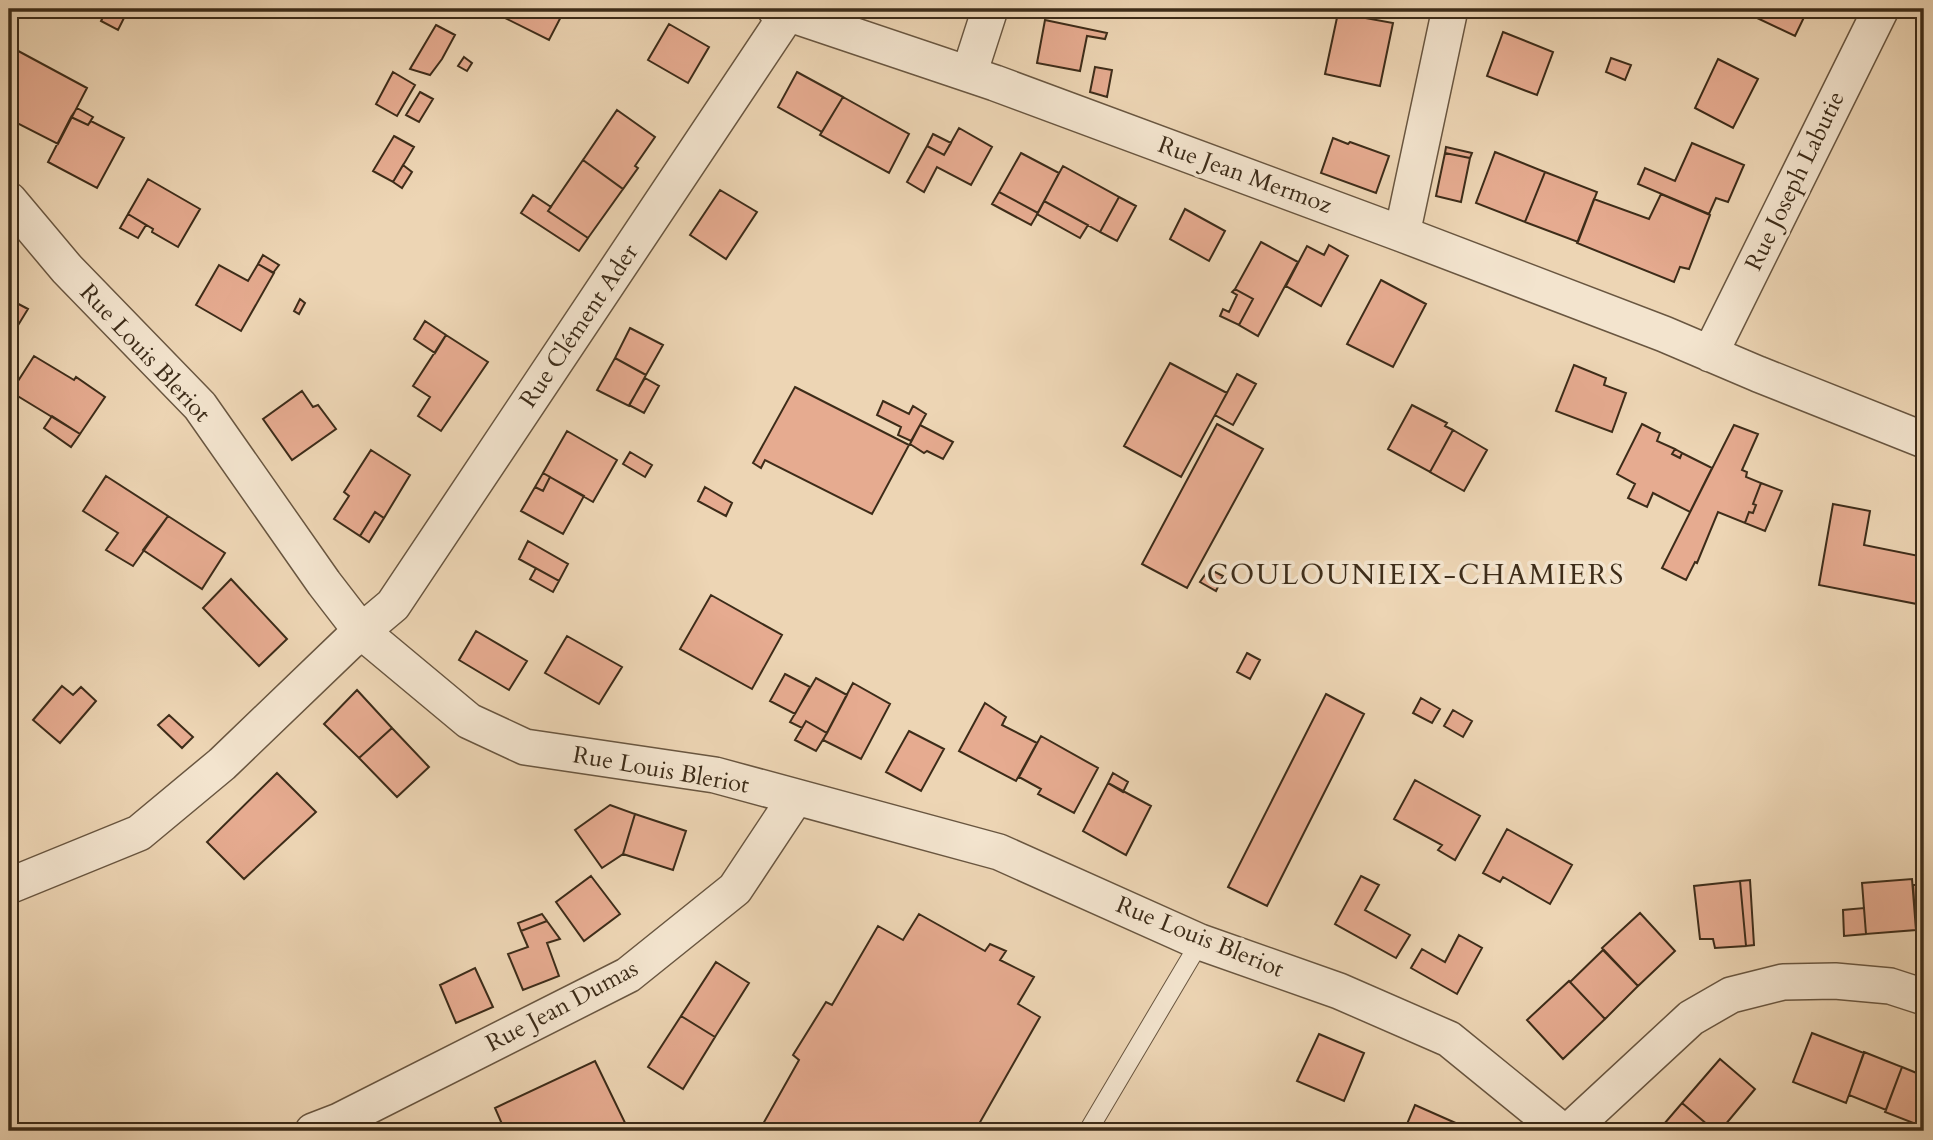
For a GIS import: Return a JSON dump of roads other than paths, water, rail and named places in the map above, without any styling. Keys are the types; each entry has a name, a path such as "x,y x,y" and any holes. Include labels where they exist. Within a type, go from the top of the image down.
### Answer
{"street":[{"path":"969,74 990,9"},
{"path":"1402,234 1450,9"},
{"name":"Rue Joseph Labutie","path":"1710,354 1881,9"},
{"name":"Rue Jean Mermoz","path":"781,11 969,74 1402,234 1664,334 1924,440"},
{"name":"Rue Clément Ader","path":"9,886 139,833 222,764 361,631 393,605 781,11"},
{"name":"Rue Louis Bleriot","path":"9,200 67,269 200,406 324,583 361,631 469,721 526,747 715,775 999,852 1200,942 1339,991 1449,1039 1562,1131"},
{"name":"Rue Jean Dumas","path":"313,1131 351,1115 628,975 735,889 796,797"},
{"path":"1569,1131 1691,1018 1731,995 1783,982 1835,981 1890,986 1924,997"}],"lane":[{"path":"1088,1131 1200,942"}],"district":[{"name":"COULOUNIEIX-CHAMIERS","path":"1416,575"}]}
